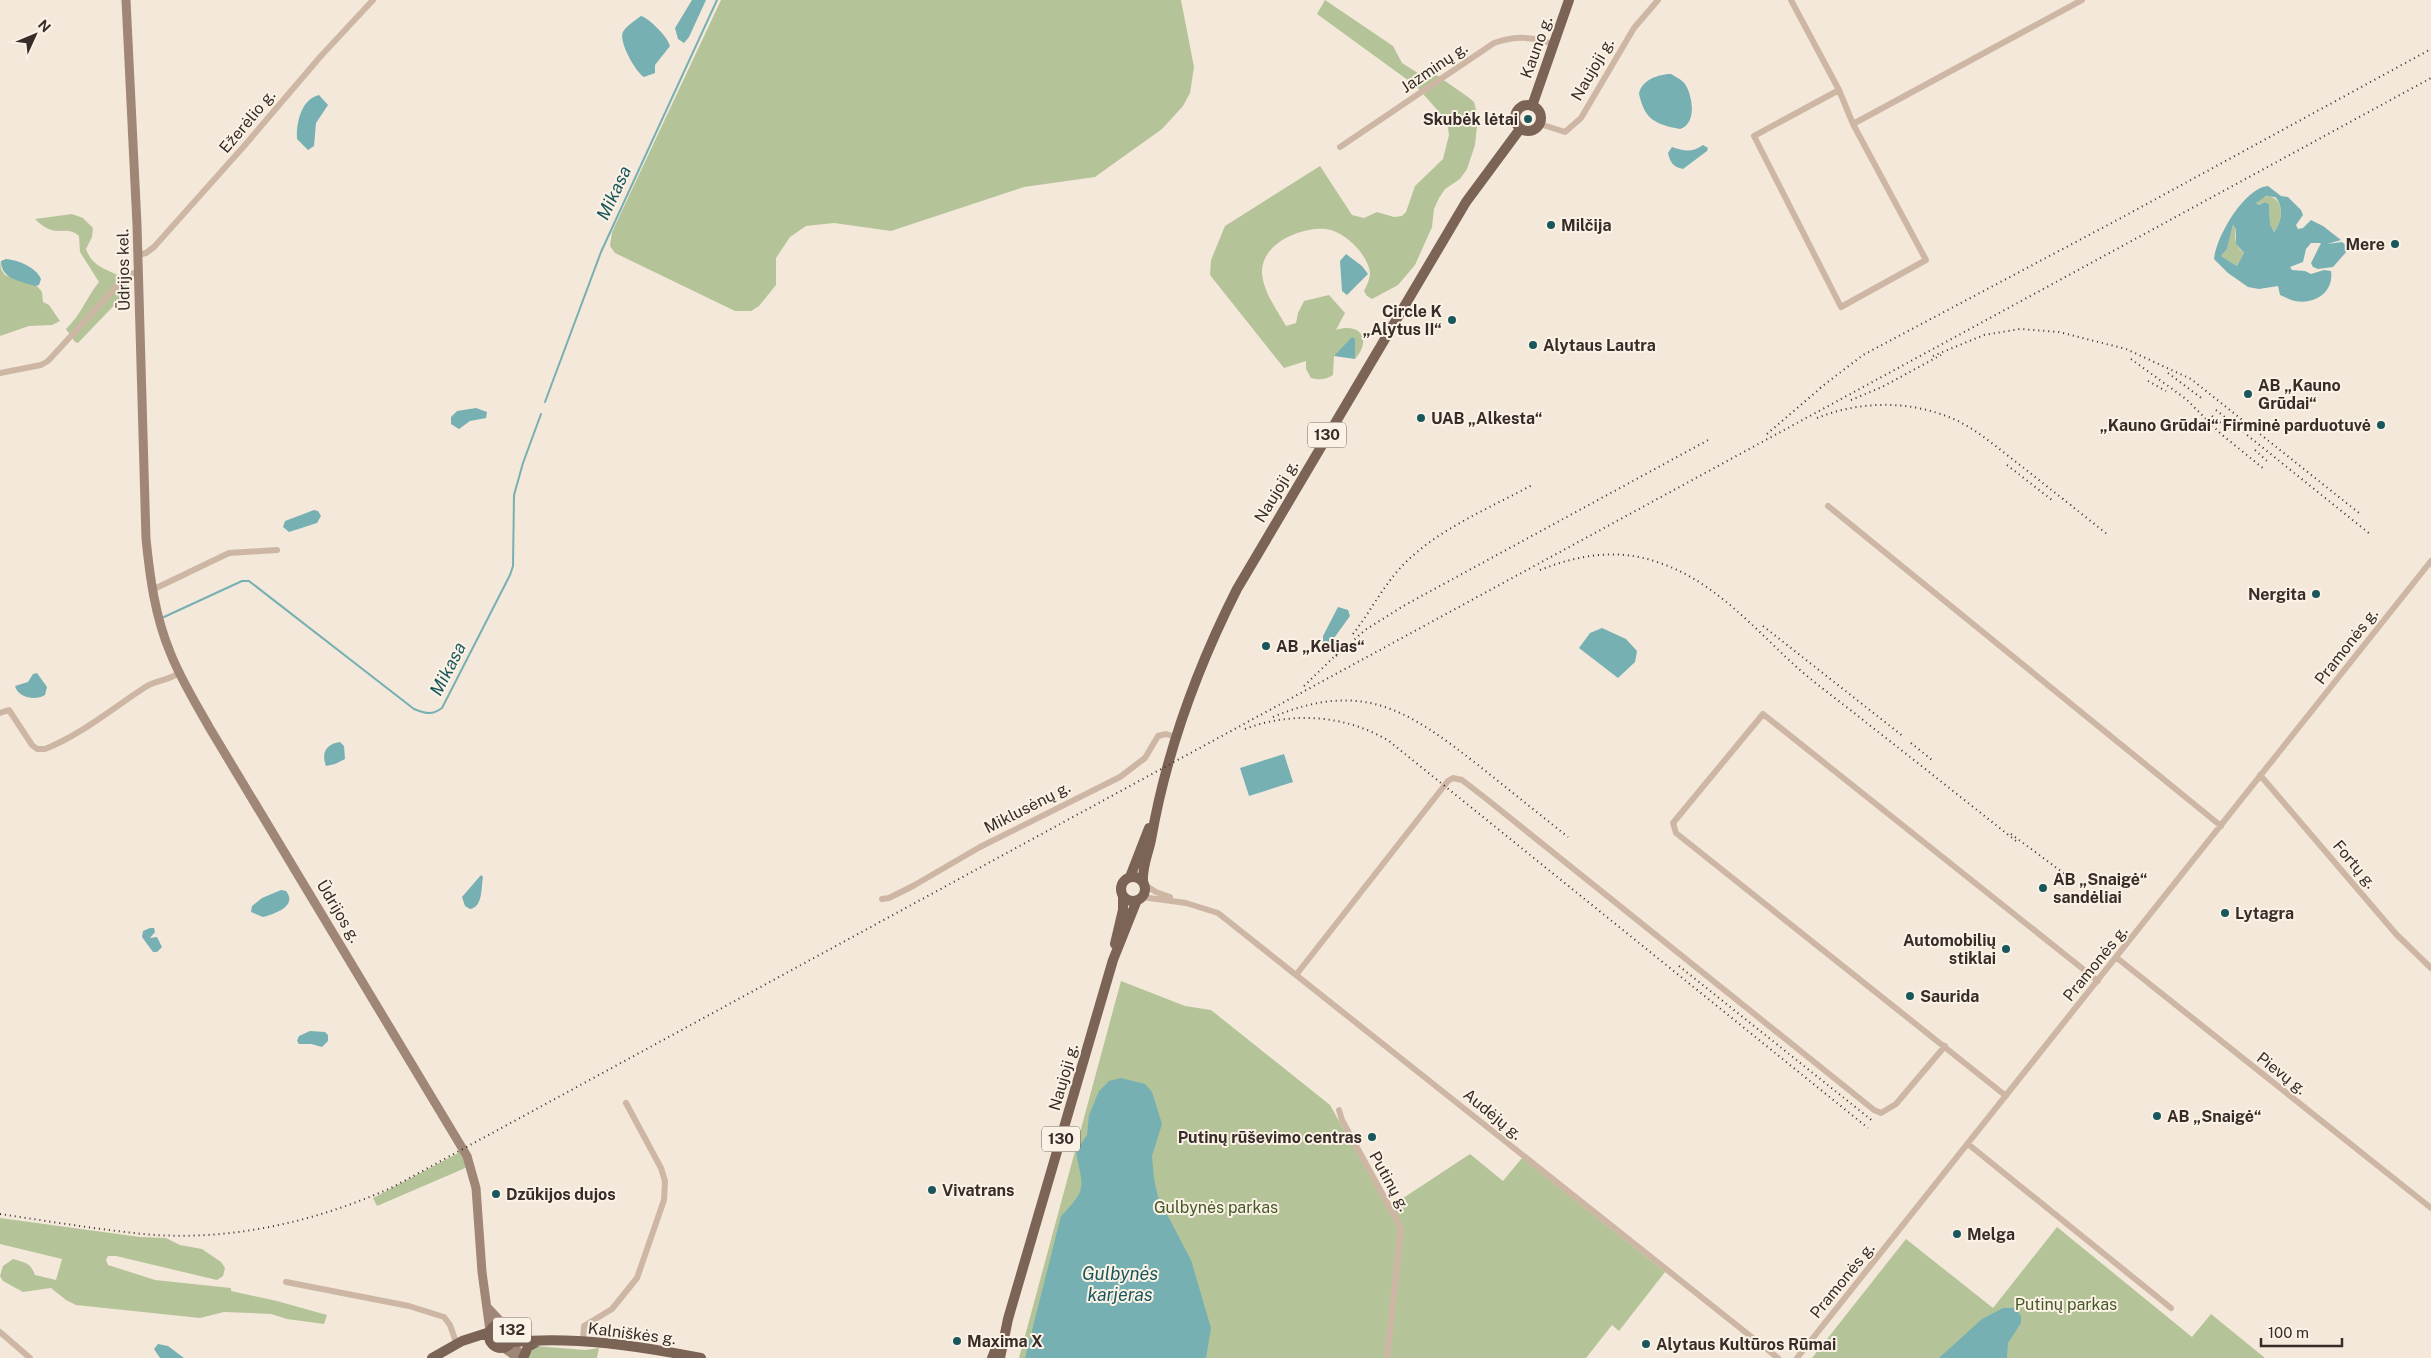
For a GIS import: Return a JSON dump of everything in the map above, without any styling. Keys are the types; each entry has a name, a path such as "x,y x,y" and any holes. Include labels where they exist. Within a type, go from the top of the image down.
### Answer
{"main road":[{"name":"Ūdrijos kel.","path":"126,0 138,256 146,540"},
{"name":"Kauno g.","path":"1532,106 1569,0"},
{"path":"1524,106 1532,106 1540,113 1540,124 1531,131 1520,129 1515,122 1516,114 1524,106"},
{"name":"Naujoji g.","path":"1130,877 1154,816 1176,737 1206,654 1249,565 1466,202 1520,129"},
{"name":"Ūdrijos g.","path":"146,540 152,590 162,632 179,673 463,1148 474,1177 490,1331"},
{"name":"Naujoji g.","path":"1144,883 1154,816"},
{"path":"1130,877 1137,877 1144,883"},
{"name":"130","path":"1124,896 1122,884 1130,877"},
{"name":"130","path":"1140,898 1145,891 1144,883"},
{"path":"1124,896 1130,900 1140,898"},
{"name":"Naujoji g.","path":"1000,1358 1008,1319 1113,960 1124,896"},
{"name":"Naujoji g.","path":"1113,960 1140,898"},
{"path":"486,1304 503,1324"},
{"name":"Naujoji g.","path":"992,1358 1008,1319"},
{"name":"132","path":"432,1358 467,1339 490,1331 497,1325 503,1324 510,1341 492,1345 481,1342 457,1345"},
{"name":"132","path":"490,1331 489,1339 492,1345"},
{"name":"Kalniškės g.","path":"510,1341 520,1334 559,1340"},
{"name":"Kalniškės g.","path":"510,1341 559,1340 635,1345 701,1358"},
{"path":"510,1341 518,1358"},
{"path":"510,1341 523,1358 528,1347 538,1341"}],"street":[{"name":"Ežerėlio g.","path":"138,256 146,253 154,246 245,145 320,57 373,0"},
{"name":"Naujoji g.","path":"1540,124 1565,132 1575,125 1634,28 1658,0"},
{"path":"1791,0 1839,90 1853,124 1926,260 1841,306 1754,136 1839,90"},
{"path":"1853,124 2082,0"},
{"name":"Jazminų g.","path":"1340,147 1494,43 1509,38 1525,37 1553,44"},
{"path":"0,373 41,365 48,361 127,275 138,272"},
{"path":"1828,506 2222,826"},
{"path":"152,590 229,553 277,550"},
{"name":"Pramonės g.","path":"1797,1358 2431,561"},
{"path":"0,713 9,710 32,745 37,749 45,749 119,706 160,679 170,679 179,673"},
{"path":"2006,1096 1676,834 1673,823 1763,714 2098,981"},
{"name":"Miklusėnų g.","path":"882,899 889,898 913,886 988,843 1120,776 1145,758 1158,736 1166,734 1176,737"},
{"name":"Fortų g.","path":"2260,775 2396,934 2431,968"},
{"path":"1296,975 1448,782 1454,778 1462,780 1874,1110 1880,1113 1896,1104 1945,1046"},
{"name":"Audėjų g.","path":"1144,883 1156,892 1218,913 1778,1358"},
{"name":"Audėjų g.","path":"1140,898 1186,902"},
{"name":"Pievų g.","path":"2117,958 2431,1208"},
{"path":"583,1341 584,1326 612,1309 637,1278 664,1200 665,1181 661,1168 626,1103"},
{"name":"Putinų g.","path":"1339,1110 1342,1120 1401,1228 1387,1358"},
{"path":"1968,1144 2171,1308"},
{"path":"286,1282 409,1306 444,1317 450,1325 457,1345"},
{"path":"2,1336 30,1358"}],"green space":[{"path":"721,0 1181,0 1194,67 1190,93 1183,106 1162,129 1095,177 1024,187 891,231 834,223 806,226 790,237 776,258 776,285 759,306 751,311 735,311 615,253 610,246 612,232"},
{"path":"1325,0 1393,46 1402,63 1421,75 1435,74 1468,97 1474,102 1478,117 1475,145 1467,169 1460,179 1445,189 1439,198 1434,209 1432,227 1415,265 1398,285 1372,299 1367,296 1364,291 1370,273 1365,258 1347,239 1340,234 1326,229 1316,229 1294,234 1275,246 1268,254 1263,263 1263,281 1271,301 1286,326 1296,323 1298,313 1304,301 1329,295 1345,313 1336,330 1352,328 1361,334 1363,345 1355,359 1354,354 1334,356 1333,375 1320,379 1311,378 1306,369 1306,361 1284,368 1210,275 1211,260 1225,226 1320,166 1352,215 1364,218 1377,212 1394,217 1402,216 1406,212 1415,186 1443,159 1449,135 1447,121 1416,86 1317,14"},
{"path":"2269,196 2278,202 2281,211 2281,217 2274,232 2270,224 2269,204 2265,202 2259,205 2256,203 2263,197"},
{"path":"72,214 83,218 93,228 92,237 86,249 90,257 102,267 120,277 127,287 125,294 78,343 75,342 66,329 76,318 99,282 80,252 79,236 69,231 54,231 42,226 35,219"},
{"path":"2233,225 2236,229 2236,242 2244,253 2237,266 2221,256 2227,249"},
{"path":"0,260 1,269 5,275 37,286 42,292 43,302 49,305 60,321 52,325 29,326 0,336"},
{"name":"Gulbynės parkas","path":"1121,981 1185,1006 1211,1010 1330,1105 1388,1208 1470,1154 1503,1181 1522,1158 1665,1272 1619,1331 1612,1325 1586,1358 1019,1358"},
{"path":"462,1151 466,1167 463,1169 377,1206 373,1198"},
{"path":"0,1218 140,1237 166,1238 180,1245 202,1249 221,1262 225,1268 223,1276 217,1280 116,1256 108,1256 106,1260 108,1265 155,1280 231,1288 231,1291 327,1315 324,1324 287,1319 271,1314 224,1312 200,1318 76,1305 51,1288 23,1292 3,1281 0,1276 3,1266 13,1259 29,1265 35,1275 56,1280 62,1259 0,1244"},
{"name":"Putinų parkas","path":"2057,1227 2192,1337 2211,1314 2265,1358 1812,1358 1906,1239 1993,1308"},
{"path":"535,1346 585,1350 599,1348 597,1358 527,1358"}],"water":[{"path":"692,0 706,0 689,37 684,43 678,39 675,28"},
{"path":"641,16 658,28 670,46 655,65 655,73 644,77 637,70 625,49 622,36 626,28"},
{"path":"1671,74 1685,84 1690,95 1691,116 1689,122 1680,129 1658,123 1652,119 1644,110 1639,94 1643,85 1651,79"},
{"path":"319,95 328,105 316,123 314,146 308,150 297,139 297,126 301,113 308,101"},
{"path":"1703,145 1708,148 1707,151 1683,169 1672,164 1668,153 1672,147 1688,150"},
{"path":"2268,186 2281,196 2288,197 2301,210 2303,215 2296,225 2298,229 2303,228 2311,220 2323,226 2341,240 2327,244 2342,242 2348,247 2348,250 2333,267 2318,269 2313,267 2311,263 2321,243 2311,243 2306,249 2303,262 2290,267 2292,270 2305,271 2311,274 2324,270 2331,271 2331,278 2326,291 2316,299 2302,302 2291,300 2280,295 2278,286 2259,289 2248,287 2228,273 2214,259 2220,239 2233,215 2250,195","holes":["2266,196 2275,197 2281,209 2280,219 2274,232 2270,224 2269,204 2265,202 2259,205 2256,203","2233,225 2236,229 2236,244 2244,253 2237,266 2221,256 2227,249"]},
{"path":"1346,254 1362,266 1368,274 1347,295 1342,291 1340,261"},
{"path":"6,259 21,263 35,271 41,279 39,285 23,283 8,276 4,272 1,261"},
{"path":"1352,337 1355,339 1355,359 1334,356"},
{"path":"476,408 487,412 486,418 470,421 459,429 451,424 451,417 457,411"},
{"path":"314,510 318,511 321,516 317,523 289,532 283,527 285,521"},
{"path":"1338,607 1348,610 1350,616 1329,645 1326,645 1323,642 1323,636"},
{"path":"1602,628 1626,639 1637,651 1635,662 1618,678 1579,648 1590,633"},
{"path":"37,673 47,687 45,695 37,698 23,696 15,686 28,682 33,674"},
{"path":"340,742 344,746 345,759 326,766 324,757 326,750 331,745"},
{"path":"1284,754 1293,782 1249,796 1240,768"},
{"path":"481,875 483,877 479,901 474,908 470,909 465,906 462,897"},
{"path":"281,890 286,891 289,896 289,901 284,909 263,917 251,912 252,906 262,898"},
{"path":"154,928 155,932 150,938 157,937 162,947 157,952 153,952 142,937 143,931"},
{"path":"310,1031 325,1032 328,1035 328,1041 322,1047 311,1044 299,1044 297,1041 299,1036"},
{"name":"Gulbynės karjeras","path":"1121,1078 1145,1084 1152,1092 1162,1124 1152,1156 1154,1179 1158,1197 1191,1260 1211,1328 1206,1358 1025,1358 1061,1216 1080,1192 1081,1180 1076,1151 1087,1135 1089,1115 1099,1091 1109,1081"},
{"path":"2003,1308 2015,1308 2021,1316 2021,1323 2008,1343 2007,1358 1939,1358 1982,1319"},
{"path":"158,1344 168,1346 184,1358 160,1358 154,1349"}],"waterway":[{"name":"Mikasa","path":"545,402 601,252 717,0"},
{"name":"Mikasa","path":"164,617 242,581 249,581 414,709 428,713 438,711 442,708 510,575 513,566 514,495 523,463 541,414"}],"railway":[{"path":"1820,388 1863,355 2121,218 2431,49"},
{"path":"0,1214 143,1234 207,1235 271,1227 333,1210 393,1187 2431,78"},
{"path":"1933,356 1984,335 2020,329 2059,332 2126,349 2191,379 2359,513"},
{"path":"1851,400 1882,387 1941,355"},
{"path":"2131,359 2186,399 2221,434 2264,469"},
{"path":"2168,373 2204,400"},
{"path":"2148,381 2166,391"},
{"path":"1767,434 1824,385"},
{"path":"1817,418 1852,408 1888,405 1923,409 1941,414 1966,425 1982,436 2107,534"},
{"path":"2216,410 2370,534"},
{"path":"2212,416 2229,430"},
{"path":"1336,656 1365,630 1405,605 1710,439"},
{"path":"2255,450 2268,462"},
{"path":"2007,465 2052,500"},
{"path":"1353,634 1391,580 1405,563 1419,551 1466,519 1534,484"},
{"path":"1540,570 1583,557 1612,554 1627,555 1657,562 1678,570 1698,581 1734,608 1808,677 2016,841"},
{"path":"1763,626 1904,737"},
{"path":"1304,686 1339,652"},
{"path":"1273,717 1305,706 1333,701 1359,701 1383,706 1407,716 1430,729 1568,837"},
{"path":"1245,729 1281,720 1318,718 1355,726 1389,741 1868,1128"},
{"path":"1911,743 1932,760"},
{"path":"2011,834 2093,895"},
{"path":"1679,966 1874,1122"}],"place":[{"name":"Skubėk lėtai","path":"1528,119"},
{"name":"Milčija","path":"1551,225"},
{"name":"Mere","path":"2395,244"},
{"name":"Circle K „Alytus II“","path":"1452,320"},
{"name":"Alytaus Lautra","path":"1533,345"},
{"name":"AB „Kauno Grūdai“","path":"2248,394"},
{"name":"UAB „Alkesta“","path":"1421,418"},
{"name":"„Kauno Grūdai“ Firminė parduotuvė","path":"2381,425"},
{"name":"Nergita","path":"2316,594"},
{"name":"AB „Kelias“","path":"1266,646"},
{"name":"AB „Snaigė“ sandėliai","path":"2043,888"},
{"name":"Lytagra","path":"2225,913"},
{"name":"Automobilių stiklai","path":"2006,949"},
{"name":"Saurida","path":"1910,996"},
{"name":"AB „Snaigė“","path":"2157,1116"},
{"name":"Putinų rūševimo centras","path":"1372,1137"},
{"name":"Vivatrans","path":"932,1190"},
{"name":"Dzūkijos dujos","path":"496,1194"},
{"name":"Melga","path":"1957,1234"},
{"name":"Maxima X","path":"957,1341"},
{"name":"Alytaus Kultūros Rūmai","path":"1646,1344"}]}
